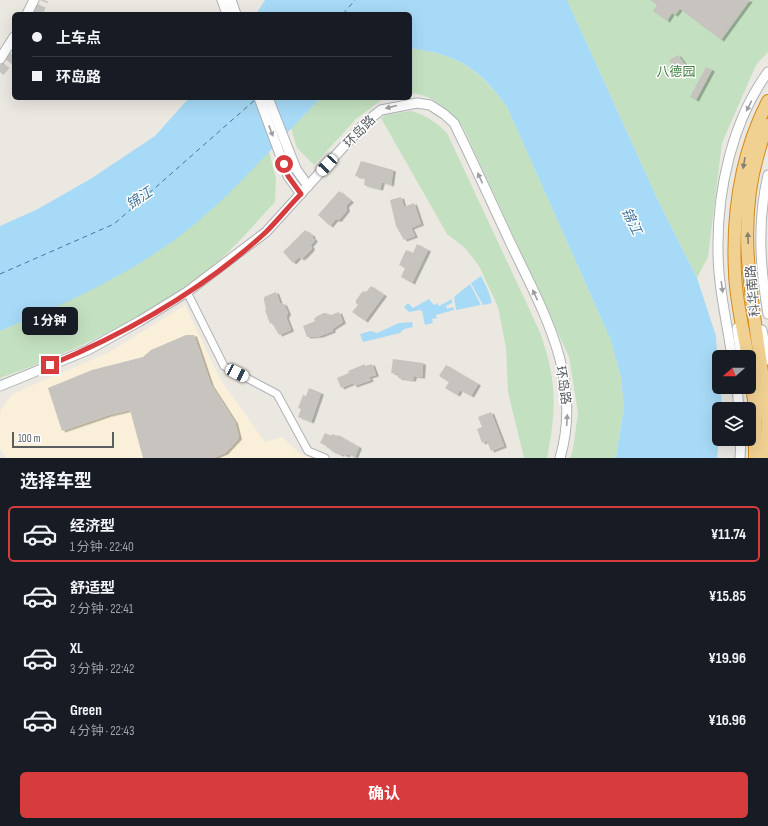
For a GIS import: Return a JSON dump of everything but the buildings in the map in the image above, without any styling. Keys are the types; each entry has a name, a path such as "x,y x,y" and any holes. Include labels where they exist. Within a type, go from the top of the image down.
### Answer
{"highway":[{"name":"科华南路","path":"747,350 735,273 738,199 745,157 758,120 768,101"},
{"name":"科华南路","path":"766,458 767,416 753,314 747,228 749,194 754,166 768,126"},
{"path":"753,394 755,408 755,458"}],"street":[{"path":"28,12 34,0"},
{"path":"222,0 226,12"},
{"path":"0,59 12,40"},
{"path":"731,350 718,253 718,224 731,151 746,110 768,72"},
{"path":"260,100 288,176 301,194"},
{"path":"269,100 296,169 308,186"},
{"name":"环岛路","path":"2,386 88,350 140,321 187,292 266,232 366,122 381,110 405,104 418,103 430,105 454,123 551,329 565,380 568,410 566,437 560,458"},
{"path":"768,175 761,232 761,269 768,314"},
{"path":"750,270 756,288 768,360"},
{"path":"735,273 737,326 740,350"},
{"path":"187,292 224,366 277,394 308,451 325,458"},
{"path":"740,458 741,446"}],"shaded area":[{"path":"185,305 220,379 265,442 282,437 299,453 311,458 6,458 0,449 0,411 12,394 108,353"}],"green space":[{"name":"八德园","path":"567,0 768,0 768,52 756,65 722,143 708,257 697,278 657,198"},
{"path":"412,48 455,59 476,73 486,82 507,107 610,338 621,377 624,407 616,458 570,458 573,449 578,413 569,357 463,127 440,104 426,96 412,93"},
{"path":"319,100 381,100 356,119 314,165 297,148 291,128"},
{"path":"411,111 430,119 447,133 539,330 549,363 554,393 554,408 547,458 524,458 508,392 506,348 498,307 479,266 466,249 447,234 381,118 385,115"},
{"path":"269,151 276,179 275,202 216,264 158,304 108,333 54,357 0,378 0,331 76,297 111,278 178,235 210,210 240,182"}],"water":[{"name":"锦江","path":"265,0 567,0 657,198 697,278 716,336 717,350 712,350 712,394 721,394 722,402 712,402 712,446 718,446 717,458 616,458 624,407 621,377 610,338 507,107 487,82 477,73 455,59 412,48 412,12 257,12"},
{"name":"锦江","path":"187,100 319,100 245,178 196,223 174,240 127,271 77,297 0,331 0,226 38,209 92,178 155,136"},
{"path":"481,276 488,290 492,303 483,305 471,283"},
{"path":"470,284 481,305 456,310 454,297"},
{"path":"429,299 434,305 437,303 439,306 452,299 452,303 446,306 447,309 453,307 454,310 436,315 437,318 432,319 433,323 425,325 422,311 409,312 404,307 408,303 413,308"},
{"path":"412,322 413,327 404,329 400,333 363,342 360,334 371,331 377,333 399,323"}],"ferry route":[{"path":"345,12 355,0"},
{"path":"0,274 114,224 255,100"}],"tunnel":[{"path":"39,12 44,0"},
{"path":"0,72 12,58"}],"route":[{"path":"50,365 88,350 140,321 187,292 230,261 266,232 301,194 288,176 284,164"}]}
